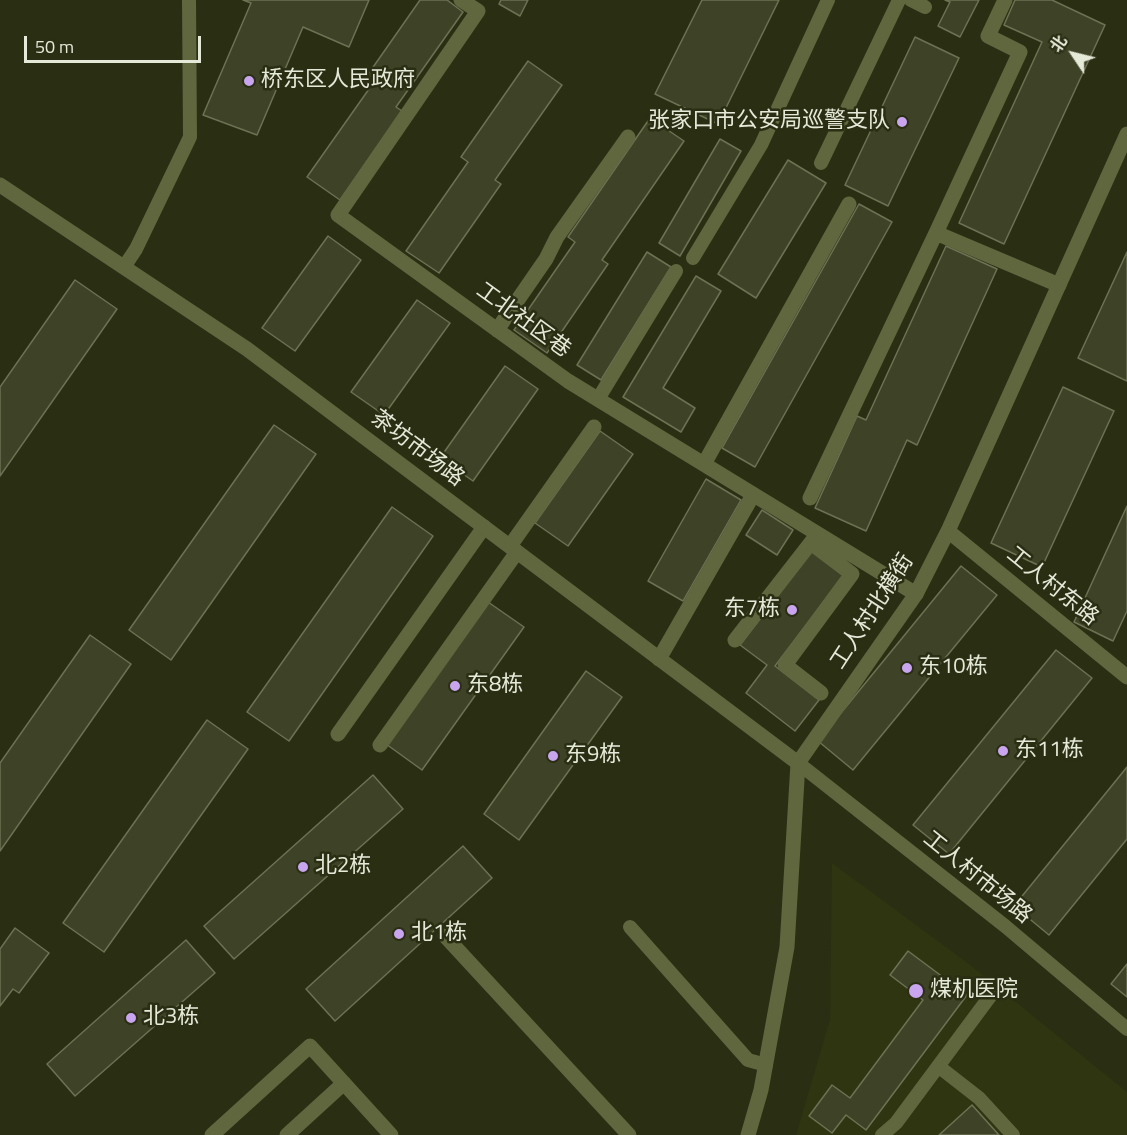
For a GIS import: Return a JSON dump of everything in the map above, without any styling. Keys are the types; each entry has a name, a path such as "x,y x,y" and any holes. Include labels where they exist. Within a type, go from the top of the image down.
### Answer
{"street":[{"name":"工北社区巷","path":"461,0 478,11 338,214 568,381 753,495 814,538 916,594"},
{"path":"810,498 1020,52 988,36 1005,0"},
{"name":"工人村北横街","path":"798,763 916,594 948,531 1127,134"},
{"path":"497,330 546,260 557,237 628,137"},
{"name":"茶坊市场路","path":"0,185 247,349 798,763"},
{"path":"704,464 849,204"},
{"path":"936,232 1059,285"},
{"path":"380,745 594,427"},
{"path":"659,659 753,495"},
{"path":"338,734 484,527"},
{"name":"工人村东路","path":"948,531 1127,677"},
{"path":"735,640 814,538 852,574 784,665 821,693"},
{"path":"748,1135 766,1065 787,947 798,763"},
{"path":"445,936 629,1135"},
{"path":"212,1135 310,1046 391,1135"},
{"path":"287,1135 344,1083"}],"lane":[{"path":"124,267 136,249 190,137 189,0"},
{"path":"693,258 761,145 828,0"},
{"path":"821,163 899,0"},
{"path":"911,0 925,7"},
{"path":"598,399 676,271"},
{"name":"工人村市场路","path":"798,763 1005,926 1127,1029"},
{"path":"630,927 748,1060 766,1065"},
{"path":"882,1135 896,1123 991,995"},
{"path":"938,1066 979,1098 1013,1135"}],"shaded area":[{"name":"煤机医院","path":"832,863 969,964 1127,1092 1127,1135 796,1135 830,1019"}],"building":[{"name":"桥东区人民政府","path":"243,0 369,0 349,47 303,27 257,135 203,115 251,3"},
{"path":"420,0 447,0 463,12 396,107 402,111 340,200 307,177 369,89 362,83"},
{"path":"501,0 528,0 520,16 499,4"},
{"path":"702,0 779,0 718,124 655,94"},
{"path":"945,0 979,0 960,37 938,26 950,2"},
{"path":"1015,0 1052,0 1105,25 1004,244 959,223 1042,42 1004,25"},
{"name":"张家口市公安局巡警支队","path":"915,37 959,58 888,206 845,185"},
{"path":"528,61 562,85 495,180 501,184 439,273 406,251 468,162 461,157"},
{"path":"650,118 684,141 602,260 608,264 547,353 514,330 575,242 568,237"},
{"path":"720,139 741,151 680,256 659,243"},
{"path":"788,160 826,183 756,298 718,274"},
{"path":"859,204 892,222 755,467 722,448"},
{"path":"328,236 361,260 295,351 262,328"},
{"path":"946,246 997,269 917,445 907,440 866,531 815,508 857,416 866,420"},
{"path":"647,252 671,267 601,380 577,365"},
{"path":"1127,252 1127,381 1078,358"},
{"path":"696,276 721,291 663,388 695,408 681,432 623,397"},
{"path":"75,280 117,309 0,476 0,387"},
{"path":"417,300 450,323 384,415 351,392"},
{"path":"505,366 538,389 473,481 440,458"},
{"path":"1063,387 1114,411 1042,567 991,543"},
{"path":"274,425 316,454 171,660 129,630"},
{"path":"600,431 633,454 568,546 535,523"},
{"path":"706,479 741,500 683,601 648,581"},
{"path":"1127,506 1127,611 1113,641 1074,622"},
{"path":"392,507 433,536 289,741 247,712"},
{"path":"762,510 793,530 777,555 746,535"},
{"name":"东7栋","path":"812,551 844,575 775,666 819,700 795,731 746,693 767,665 740,645"},
{"name":"东10栋","path":"961,566 997,595 853,770 818,741"},
{"name":"东8栋","path":"488,602 524,627 422,770 386,744"},
{"path":"90,635 131,664 0,851 0,763"},
{"name":"东11栋","path":"1056,650 1092,678 949,854 913,825"},
{"name":"东9栋","path":"586,671 622,697 519,840 484,814"},
{"path":"207,720 248,749 104,952 63,923"},
{"path":"1127,767 1127,839 1049,935 1014,906"},
{"name":"北2栋","path":"373,775 403,809 234,959 204,926"},
{"name":"北1栋","path":"463,846 492,878 335,1021 306,989"},
{"path":"15,928 49,953 19,993 13,989 0,1006 0,949"},
{"name":"北3栋","path":"186,940 215,973 75,1096 47,1064"},
{"path":"908,951 967,995 866,1130 846,1115 832,1133 809,1116 832,1085 850,1098 923,1000 890,975"},
{"path":"1127,964 1127,997 1111,984"},
{"path":"972,1105 999,1135 939,1135"}],"place":[{"name":"桥东区人民政府","path":"249,81"},
{"name":"张家口市公安局巡警支队","path":"902,122"},
{"name":"东7栋","path":"792,610"},
{"name":"东10栋","path":"907,668"},
{"name":"东8栋","path":"455,686"},
{"name":"东11栋","path":"1003,751"},
{"name":"东9栋","path":"553,756"},
{"name":"北2栋","path":"303,867"},
{"name":"北1栋","path":"399,934"},
{"name":"煤机医院","path":"916,991"},
{"name":"北3栋","path":"131,1018"}]}
